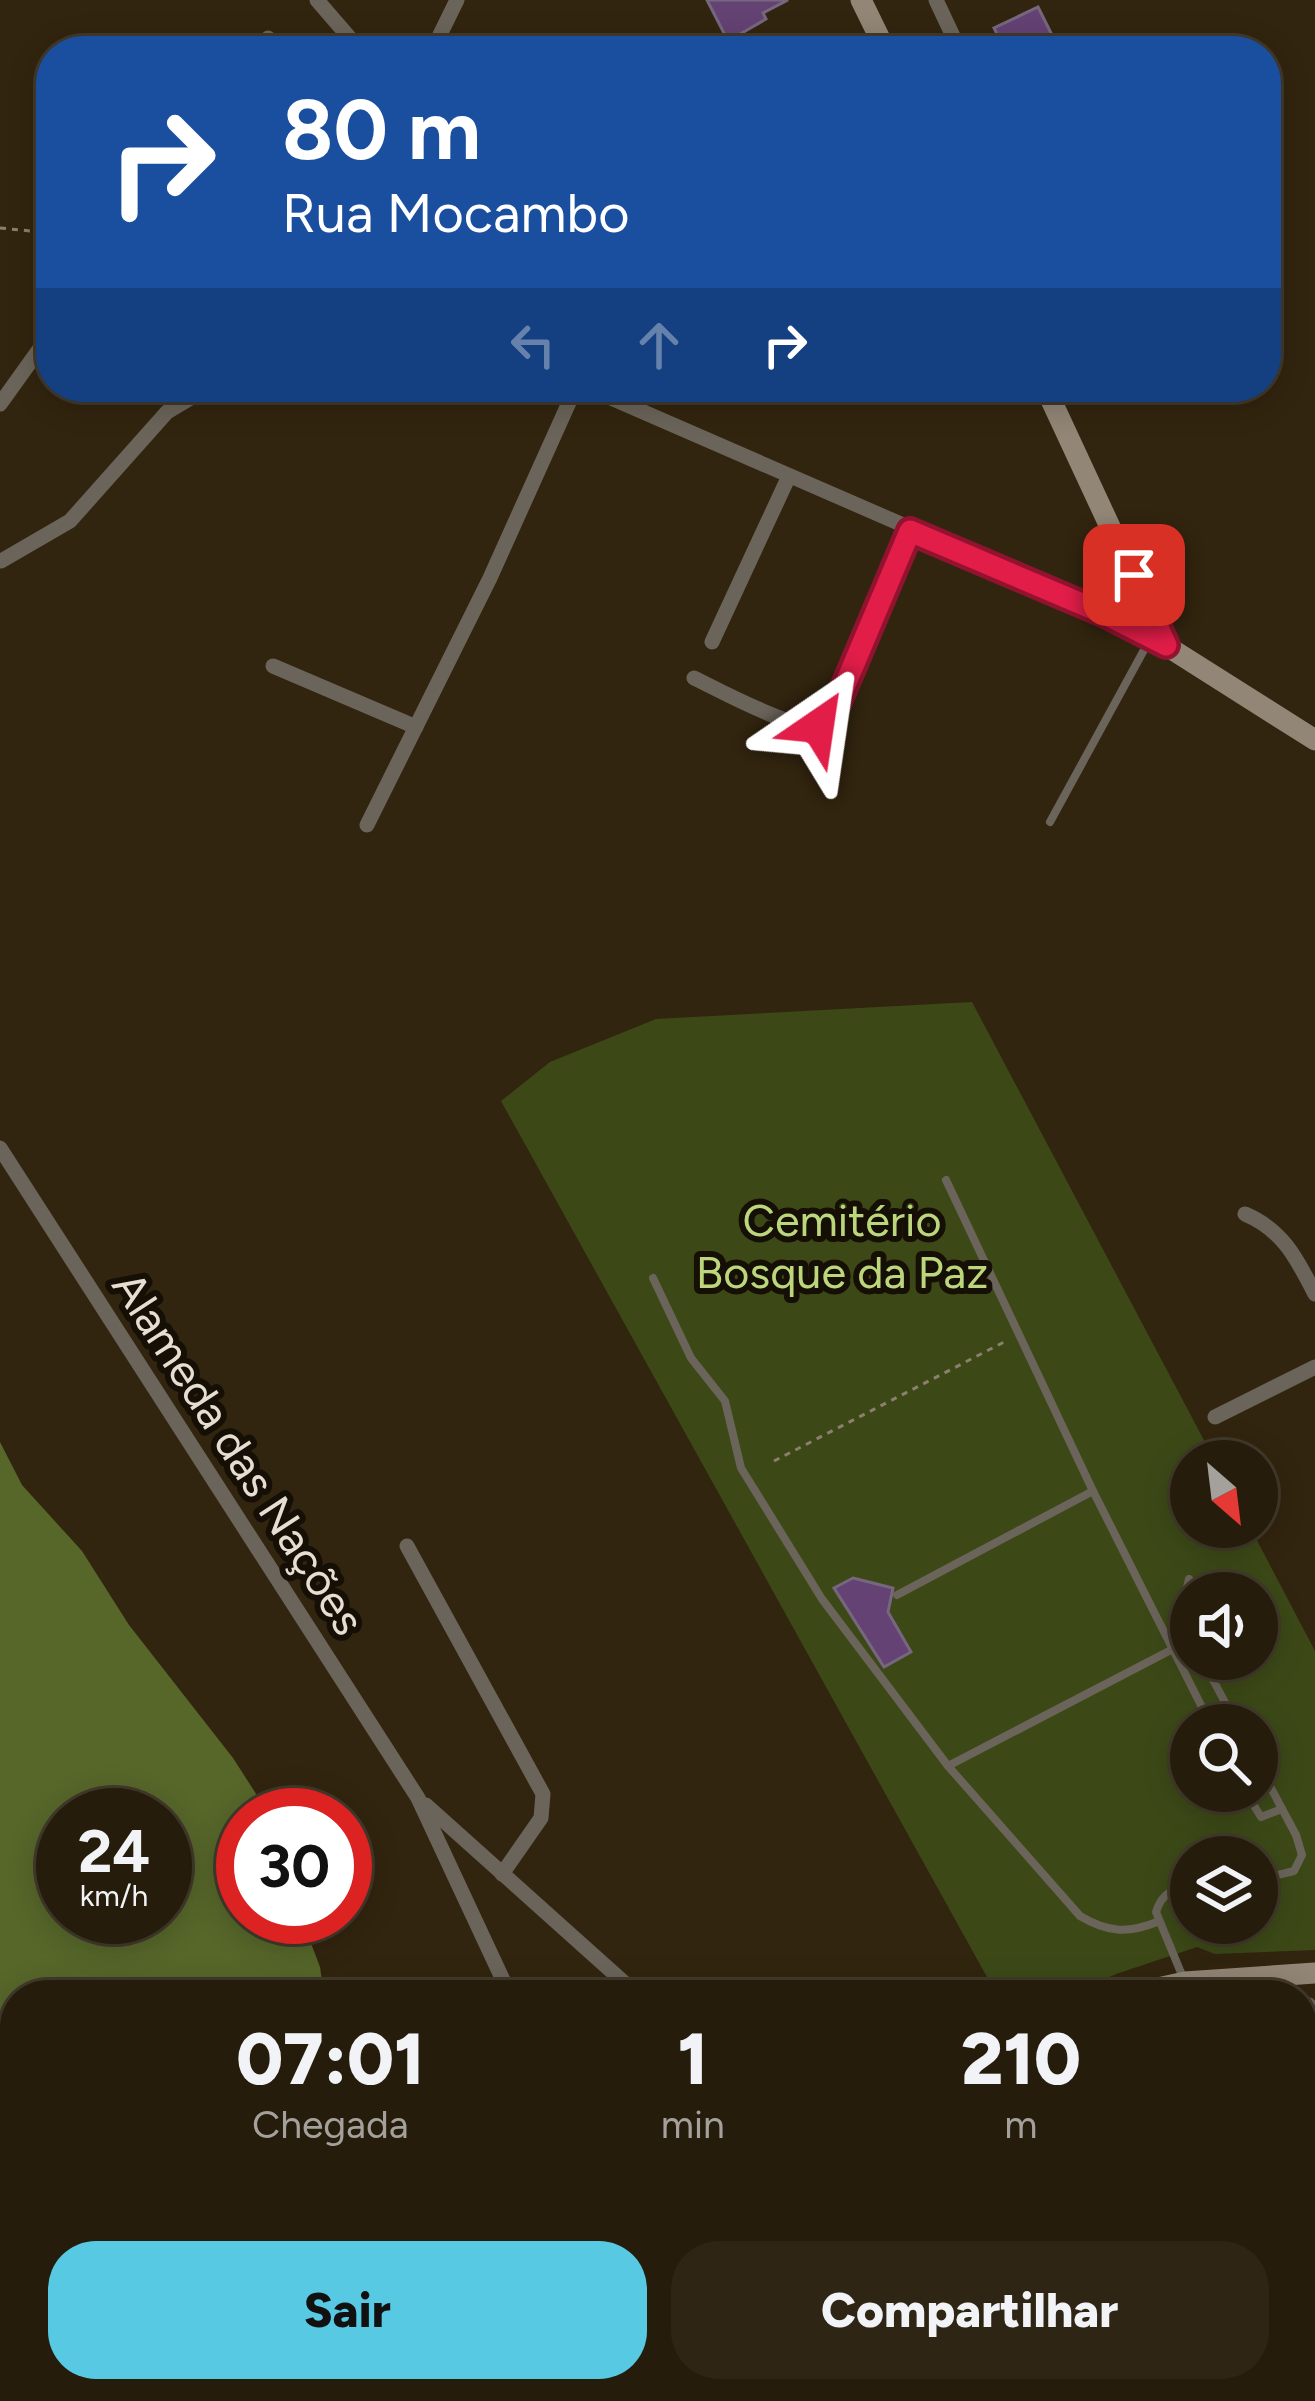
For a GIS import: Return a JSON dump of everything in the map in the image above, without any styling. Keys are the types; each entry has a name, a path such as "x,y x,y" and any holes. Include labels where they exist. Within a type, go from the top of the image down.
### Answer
{"main road":[{"path":"861,0 879,36"},
{"path":"1053,402 1134,575 1158,641 1315,740"},
{"path":"1103,613 1129,600 1136,587 1134,575"},
{"path":"1210,1980 1315,1972"}],"street":[{"path":"317,0 348,36"},
{"path":"440,36 457,0"},
{"path":"936,0 953,36"},
{"path":"0,404 36,354"},
{"path":"1,561 70,521 167,412 184,402"},
{"path":"367,825 569,402"},
{"path":"620,402 1158,641"},
{"path":"712,642 789,476"},
{"path":"694,679 784,719 809,726 825,722 837,704 910,531"},
{"path":"273,666 416,727"},
{"name":"Alameda das Nações","path":"0,1148 418,1798 503,1980"},
{"path":"1245,1214 1270,1225 1283,1239 1315,1294"},
{"path":"1215,1417 1315,1367"},
{"path":"407,1546 543,1794 541,1818 502,1874"},
{"name":"Alameda das Nações","path":"418,1798 621,1980"}],"lane":[{"path":"1049,822 1158,641"},
{"path":"946,1180 1170,1648"},
{"path":"653,1278 691,1358 725,1401 741,1468 822,1599 948,1766 1080,1916 1107,1930 1123,1932 1157,1922"},
{"path":"897,1594 1093,1492"},
{"path":"948,1766 1170,1651"},
{"path":"1278,1801 1300,1845 1300,1864 1278,1877"},
{"path":"1278,1811 1282,1809"},
{"path":"1170,1892 1160,1898 1157,1922 1183,1980"}],"path":[{"path":"0,228 36,232"},
{"path":"774,1462 1020,1334"}],"green space":[{"name":"Cemitério Bosque da Paz","path":"972,1002 1204,1440 1170,1440 1170,1548 1261,1548 1274,1572 1170,1572 1170,1680 1278,1680 1278,1580 1315,1651 1315,1950 1215,1954 1197,1947 1103,1980 989,1980 501,1101 550,1062 656,1019"},
{"path":"0,1442 22,1485 82,1551 129,1625 252,1788 216,1788 216,1944 311,1944 322,1980 0,1980"}],"building":[{"path":"707,0 788,0 763,13 766,19 737,36 725,36"},
{"path":"1038,7 1052,36 998,36 994,28"},
{"path":"853,1578 893,1588 888,1612 911,1652 884,1667 834,1588"}],"route":[{"path":"818,726 837,704 910,531 1103,613 1166,645 1134,575"}]}
